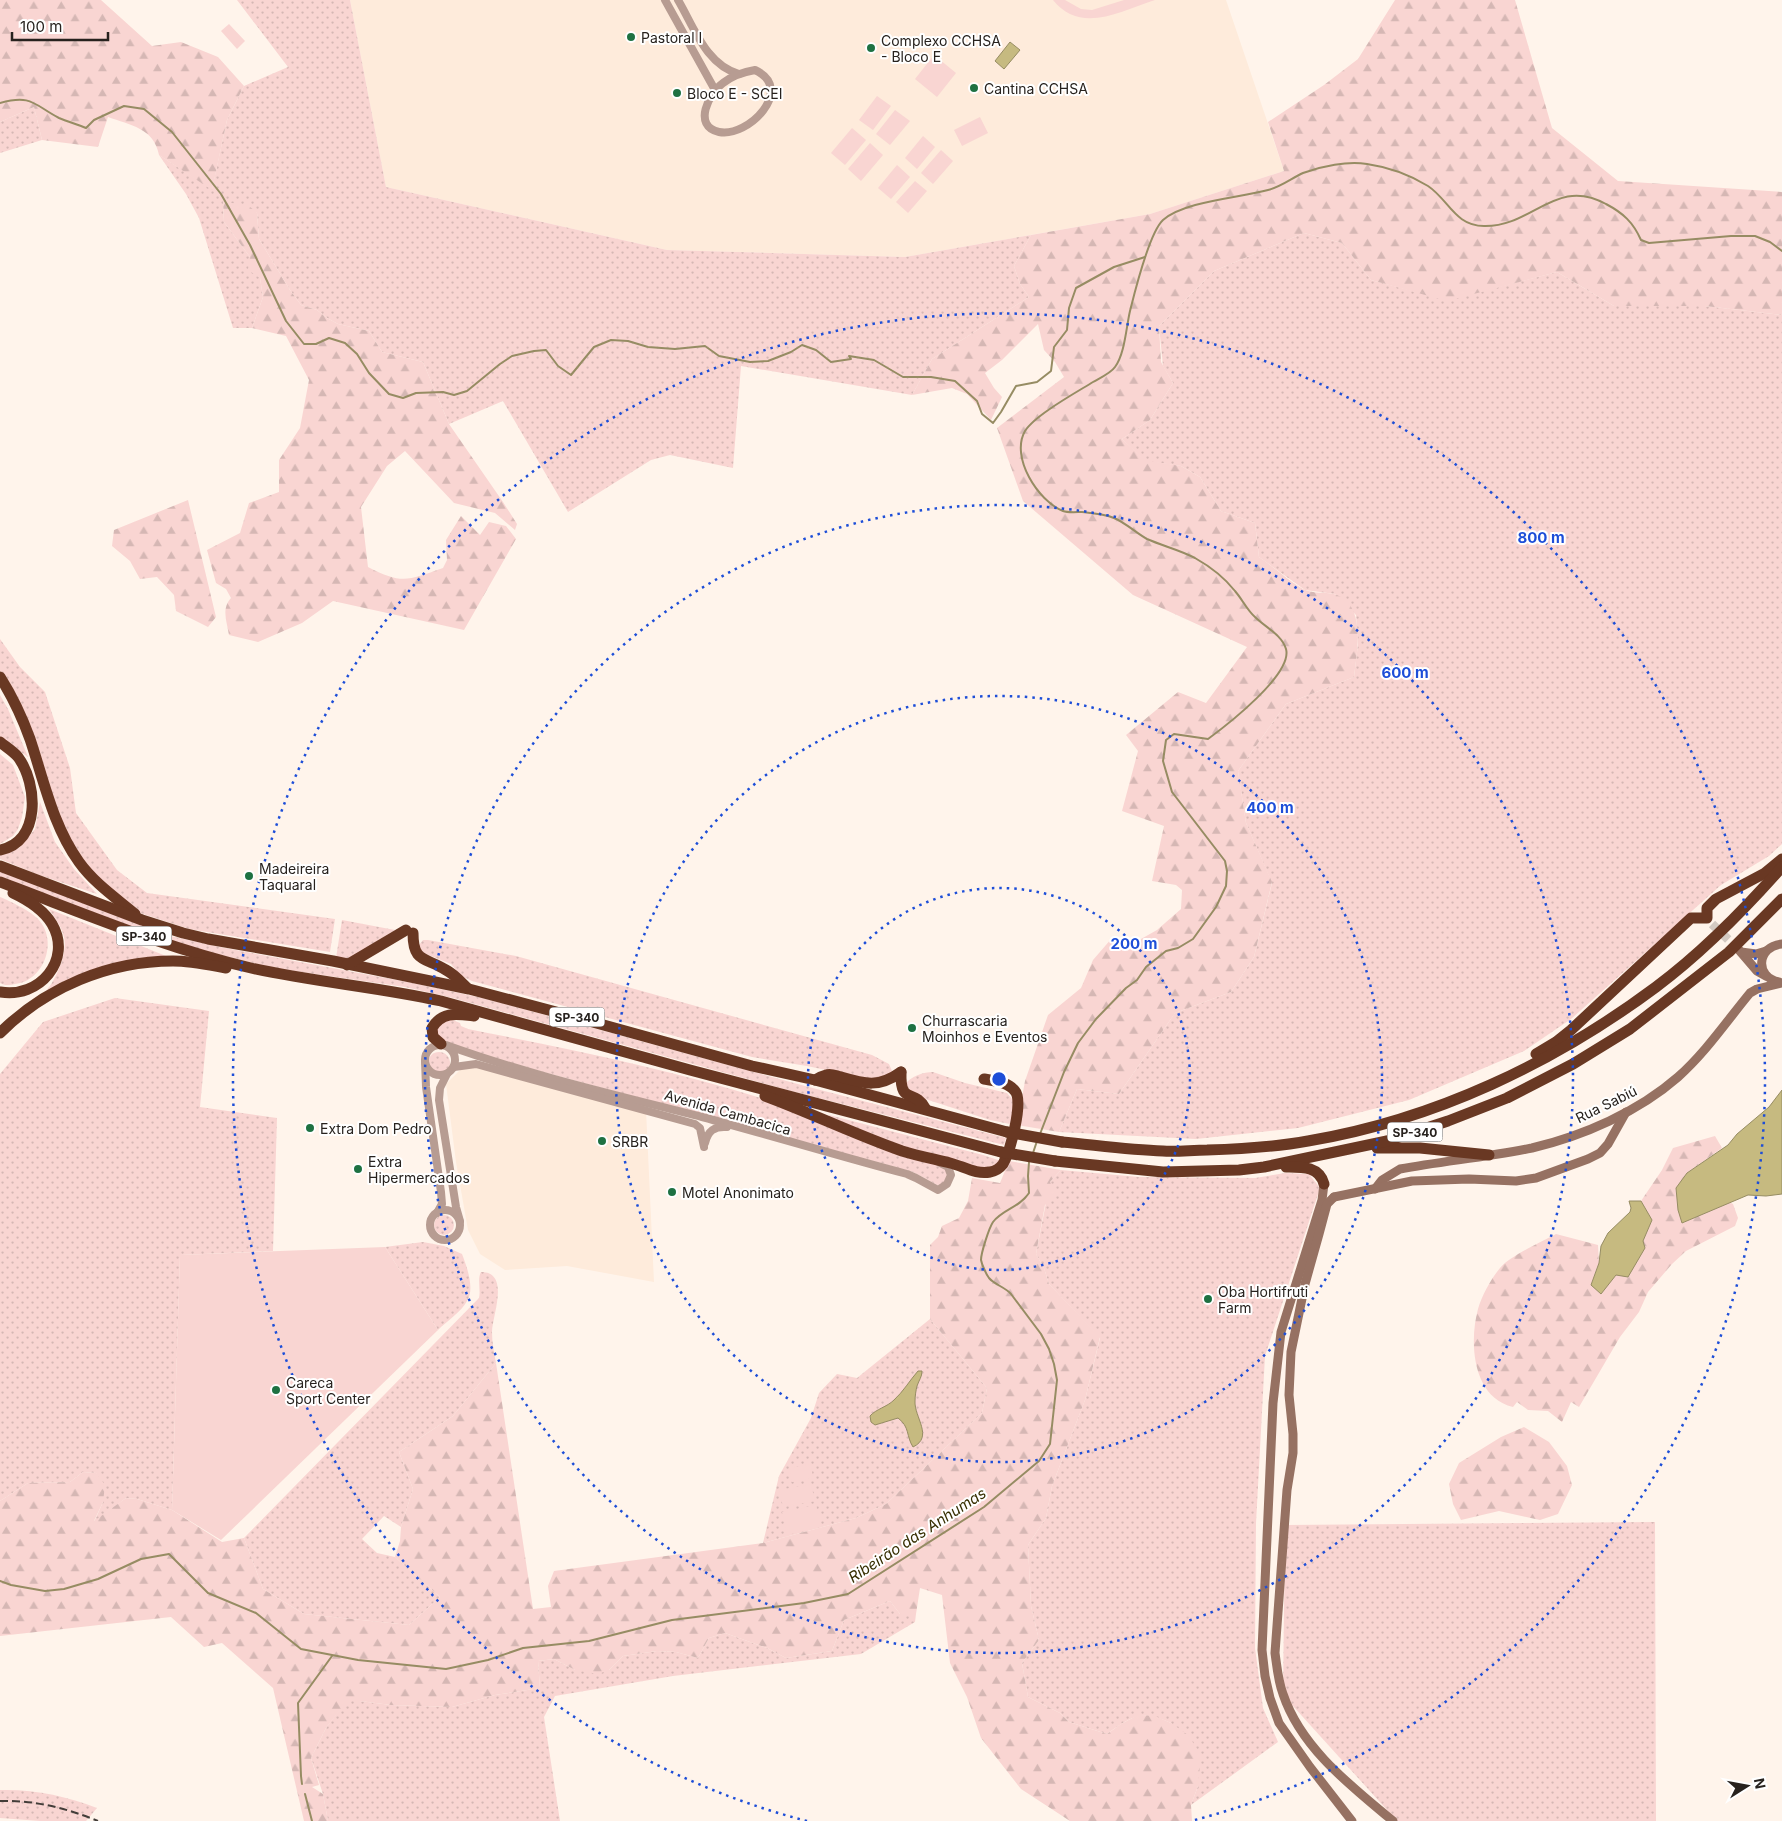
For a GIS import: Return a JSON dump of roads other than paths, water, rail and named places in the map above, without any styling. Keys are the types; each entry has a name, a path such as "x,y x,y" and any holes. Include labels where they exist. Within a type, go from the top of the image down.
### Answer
{"highway":[{"path":"0,677 22,719 51,807 73,853 96,881 142,920"},
{"path":"0,742 17,755 23,765 32,799 30,822 25,833 10,847 0,850"},
{"path":"1454,1100 1496,1074 1556,1042 1691,918 1709,921 1707,908 1716,899 1765,874 1782,859"},
{"name":"SP-340","path":"0,866 142,920 208,939 347,964 468,989 560,1012 752,1066 815,1080 1007,1132 1062,1142 1163,1151 1239,1149 1307,1141 1381,1125 1418,1114 1504,1078 1564,1048 1658,986 1714,938 1752,901 1782,867"},
{"name":"SP-340","path":"0,882 150,938 227,962 441,1001 690,1070 1001,1152 1055,1161 1163,1172 1239,1170 1264,1167 1356,1148 1388,1141 1448,1121 1507,1098 1573,1064 1630,1029 1730,952 1782,899"},
{"path":"0,887 30,902 46,915 53,925 57,946 54,964 49,974 41,983 22,992 0,992"},
{"path":"347,964 410,932 416,954 422,960 447,970 468,989"},
{"path":"0,1033 10,1023 47,996 82,979 122,967 155,962 185,962 293,975"},
{"path":"443,1044 433,1037 432,1028 441,1017 447,1014 474,1016 597,1044"},
{"path":"690,1070 809,1112 914,1155 982,1172 997,1170 1002,1166 1010,1143 1019,1100 1014,1089 1000,1082 984,1079"},
{"path":"815,1080 832,1074 862,1083 873,1084 890,1080 901,1072 900,1085 902,1091 906,1095 922,1102 926,1110"},
{"path":"1356,1148 1420,1148 1489,1155"},
{"path":"1264,1167 1305,1167 1315,1170 1320,1174 1324,1184"}],"main road":[{"path":"1781,983 1757,971 1740,951 1756,954 1766,951 1776,944 1782,944"},
{"path":"1766,951 1763,956 1762,967 1768,977"},
{"name":"Rua Sabiú","path":"1375,1189 1382,1180 1400,1169 1532,1148 1591,1128 1627,1111 1661,1090 1690,1065 1715,1039 1750,993 1757,989 1781,983"},
{"path":"1289,1372 1291,1352 1305,1284 1327,1204 1334,1197 1412,1181 1469,1179 1516,1181 1536,1178 1588,1159 1600,1152 1608,1144 1627,1111"},
{"path":"1324,1184 1329,1195 1334,1197"},
{"path":"1324,1184 1319,1209 1280,1332 1270,1448 1262,1650 1270,1698 1279,1723 1352,1821"},
{"path":"1280,1332 1286,1335 1288,1339 1292,1453 1287,1490 1276,1643 1278,1674 1283,1695 1289,1709 1299,1727 1321,1757 1348,1784 1393,1821"}],"street":[{"path":"665,0 715,90"},
{"path":"678,0 716,63 725,69 739,74"},
{"path":"755,70 767,78 772,91 770,99 752,122 734,130 718,132 706,122 704,114 710,96 730,78 739,74 755,70"},
{"path":"443,1044 454,1052 456,1062 440,1088 440,1100 456,1207 460,1221 460,1227 455,1236 450,1239 440,1239 435,1236 430,1225 442,1204 426,1087 425,1061 427,1051 436,1045 443,1044"},
{"name":"Avenida Cambacica","path":"443,1044 490,1061 907,1174 938,1190 947,1184 950,1175 948,1168 944,1164 914,1155"},
{"path":"425,1061 426,1066 433,1073 437,1075 447,1074"},
{"name":"Avenida Cambacica","path":"454,1067 476,1064 695,1124 700,1128 704,1147 706,1136 719,1126 749,1131"},
{"path":"436,1213 448,1210 457,1216 460,1221"}],"waterway":[{"path":"0,103 26,100 59,118 86,128 94,120 124,106 144,109 172,132 221,194 250,245 286,321 304,344 316,344 329,338 345,343 357,354 369,373 389,394 403,398 416,393 443,392 454,395 467,391 512,356 534,351 546,350 558,366 571,375 594,347 611,340 628,341 648,347 675,349 705,346 719,356 750,362 768,361 791,352 802,345 816,350 831,362 851,359 849,356 874,360 903,377 931,377 955,381 977,401 982,414 993,423 1016,386 1037,382 1051,371 1054,347 1067,330 1069,308 1076,288 1114,267 1145,257"},
{"name":"Ribeirão das Anhumas","path":"1040,1134 1064,1072 1078,1043 1096,1019 1126,988 1137,980 1146,967 1166,951 1178,948 1193,939 1216,907 1226,886 1227,871 1225,861 1172,792 1163,761 1166,740 1174,734 1208,739 1257,698 1279,672 1285,659 1286,649 1281,640 1252,614 1231,586 1212,569 1189,555 1147,539 1114,518 1094,513 1063,511 1044,498 1029,477 1024,465 1021,441 1030,425 1057,404 1108,373 1118,361 1123,348 1130,311 1143,263 1153,237 1163,220 1185,208 1198,204 1273,189 1303,173 1318,168 1359,163 1391,169 1421,182 1435,192 1459,217 1474,225 1501,224 1517,219 1558,199 1573,196 1588,197 1618,211 1635,228 1641,240 1649,243 1731,236 1755,236 1770,242 1782,251"},
{"name":"Ribeirão das Anhumas","path":"1033,1153 1037,1141"},
{"name":"Ribeirão das Anhumas","path":"0,1581 11,1585 45,1591 64,1589 98,1579 141,1559 169,1554 208,1593 256,1613 301,1649 358,1660 446,1669 488,1660 523,1648 589,1641 672,1620 804,1603 848,1594 984,1507 1039,1461 1050,1444 1057,1380 1049,1349 1041,1334 1011,1294 989,1278 981,1260 989,1229 993,1222 1001,1214 1021,1202 1029,1193 1029,1162"},
{"path":"302,1784 298,1703 332,1656"},
{"path":"305,1794 312,1821"}],"tunnel":[{"path":"1712,924 1739,950"}],"railway":[{"path":"0,1801 26,1802 50,1806 98,1821"}],"place":[{"name":"Pastoral I","path":"631,37"},
{"name":"Complexo CCHSA - Bloco E","path":"871,48"},
{"name":"Cantina CCHSA","path":"974,88"},
{"name":"Bloco E - SCEI","path":"677,93"},
{"name":"Madeireira Taquaral","path":"249,876"},
{"name":"Churrascaria Moinhos e Eventos","path":"912,1028"},
{"name":"Extra Dom Pedro","path":"310,1128"},
{"name":"SRBR","path":"602,1141"},
{"name":"Extra Hipermercados","path":"358,1169"},
{"name":"Motel Anonimato","path":"672,1192"},
{"name":"Oba Hortifruti Farm","path":"1208,1299"},
{"name":"Careca Sport Center","path":"276,1390"}]}
